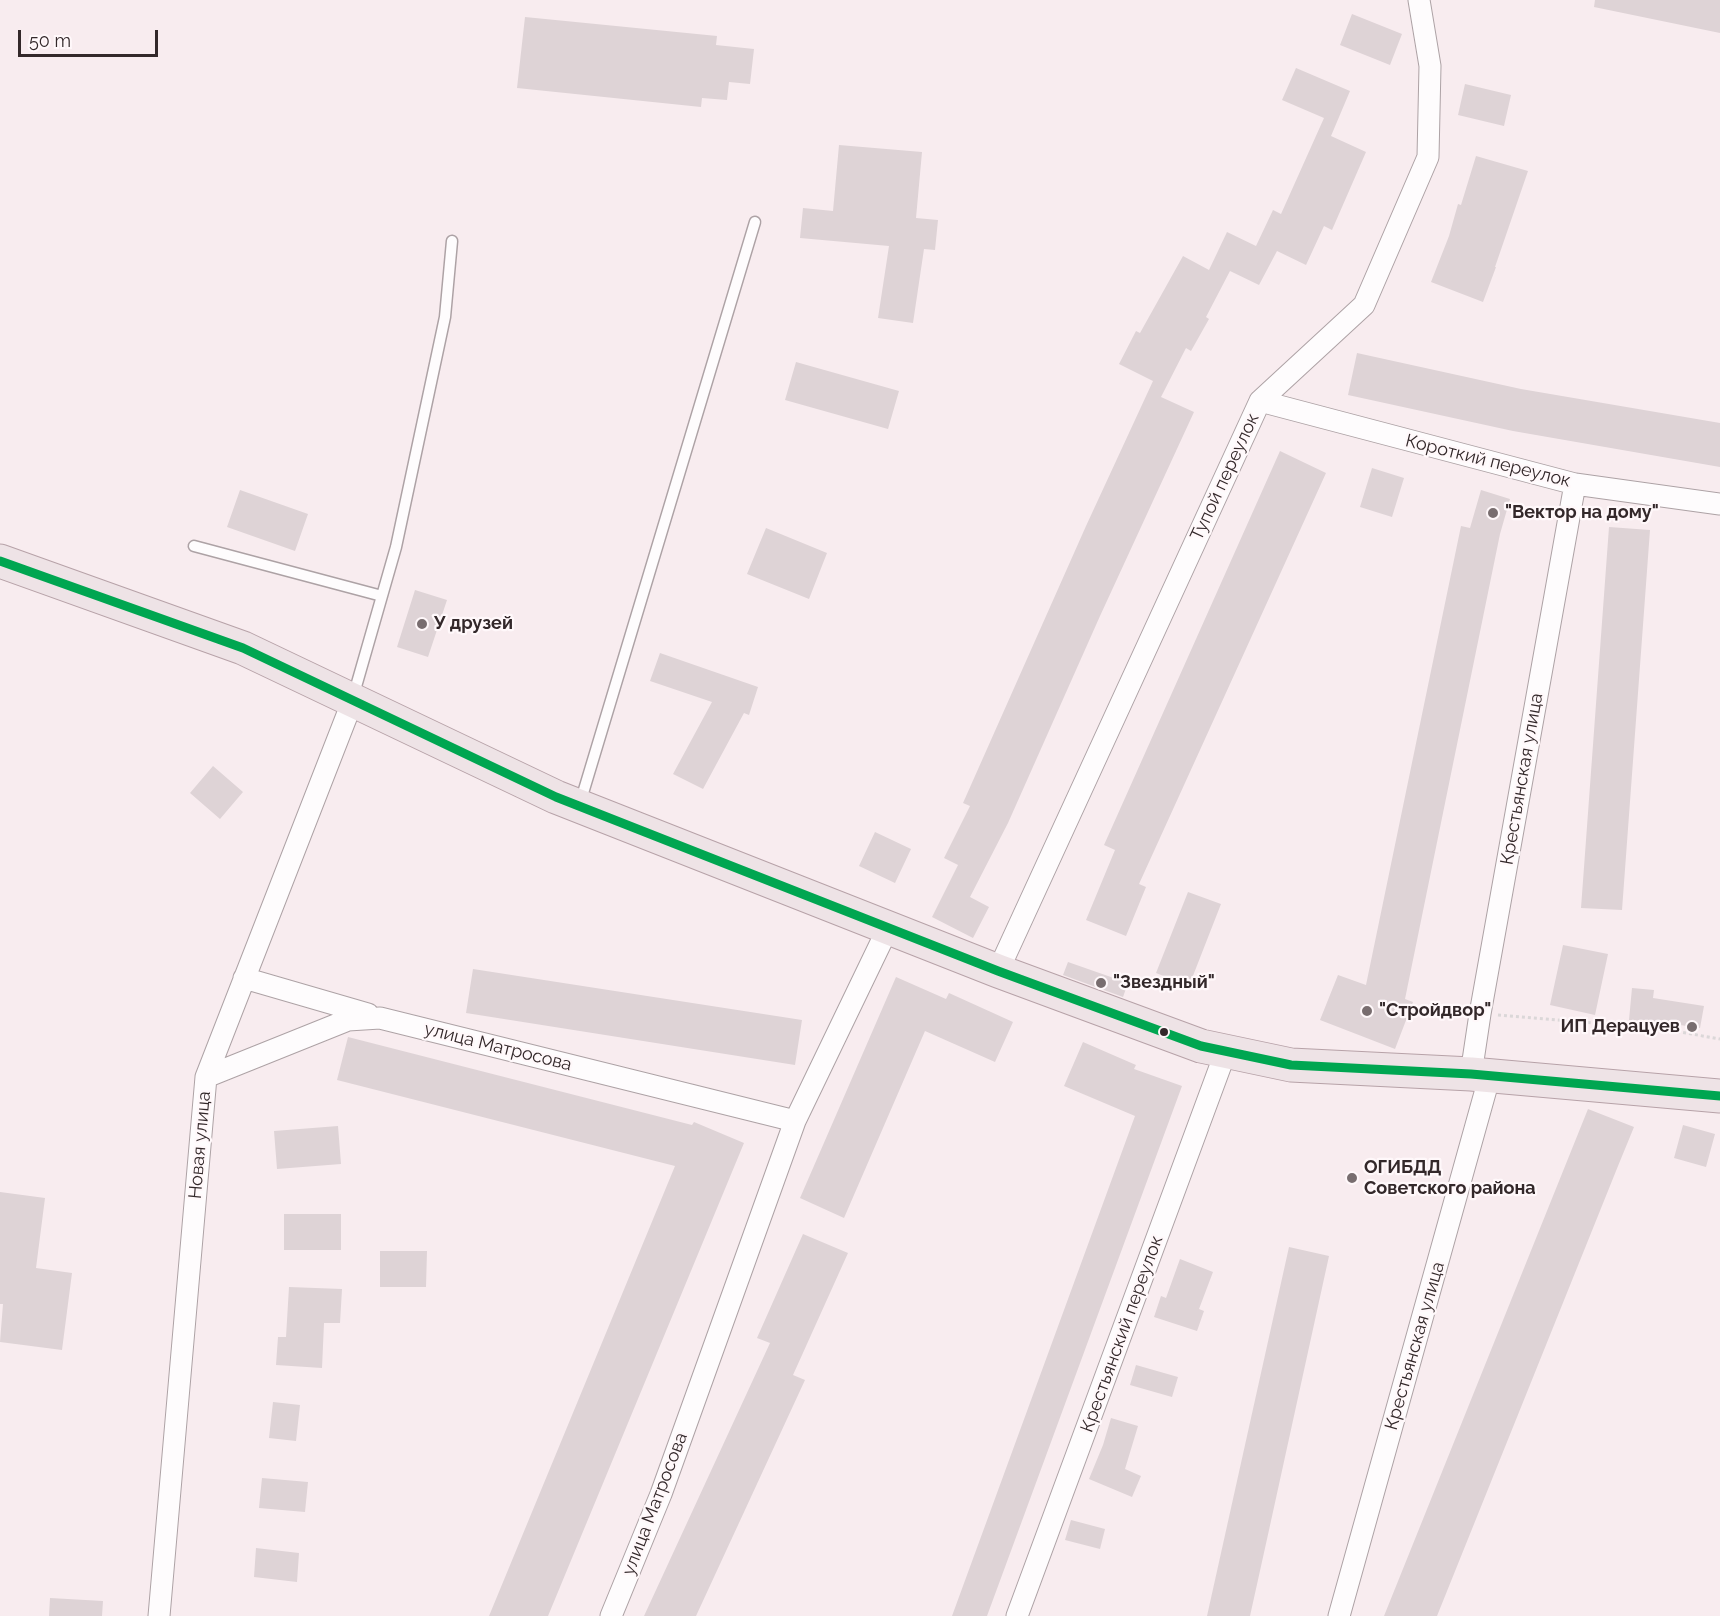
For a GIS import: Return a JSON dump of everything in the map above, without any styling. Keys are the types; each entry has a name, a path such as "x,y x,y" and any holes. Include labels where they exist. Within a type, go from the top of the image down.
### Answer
{"main road":[{"path":"0,561 243,648 556,797 998,971 1201,1046 1291,1065 1481,1074 1720,1096"}],"street":[{"name":"Тупой переулок","path":"998,971 1260,400 1364,306 1428,157 1430,66 1419,0"},
{"name":"Короткий переулок","path":"1260,400 1575,484 1720,504"},
{"name":"Крестьянская улица","path":"1339,1616 1481,1074 1480,1014 1575,484"},
{"name":"Новая улица","path":"159,1616 206,1077 353,700"},
{"name":"улица Матросова","path":"611,1616 661,1494 795,1121 888,928"},
{"path":"244,978 380,1018"},
{"name":"улица Матросова","path":"206,1077 348,1020 380,1018 795,1121"},
{"name":"Крестьянский переулок","path":"1017,1616 1226,1051"}],"lane":[{"path":"579,806 755,222"},
{"path":"353,700 396,547 445,317 452,241"},
{"path":"194,546 382,596"}],"path":[{"path":"1480,1014 1663,1029 1720,1039"}],"building":[{"path":"1595,0 1720,0 1720,33 1594,7"},
{"path":"1352,14 1402,34 1390,65 1340,45"},
{"path":"525,17 717,36 716,45 754,49 750,84 729,82 727,100 702,98 701,107 517,88"},
{"path":"1296,68 1350,91 1331,136 1366,152 1332,230 1324,226 1306,265 1277,251 1259,285 1230,271 1206,317 1209,319 1191,351 1186,348 1161,397 1194,412 1008,823 970,897 989,907 973,938 932,917 958,865 944,858 970,806 963,803 1153,381 1119,364 1136,331 1140,333 1183,256 1209,270 1227,232 1256,246 1273,210 1281,214 1324,118 1282,100"},
{"path":"1465,84 1511,95 1504,126 1458,115"},
{"path":"839,145 922,152 916,218 938,220 935,250 924,249 913,323 878,318 889,246 800,238 803,208 833,211"},
{"path":"1476,156 1528,171 1483,302 1431,282 1449,236 1458,204 1461,205"},
{"path":"1357,353 1521,389 1720,423 1720,467 1513,431 1348,395"},
{"path":"796,362 899,391 888,429 785,400"},
{"path":"1280,451 1326,473 1139,884 1146,887 1126,936 1086,920 1115,850 1104,845"},
{"path":"1372,468 1404,478 1392,517 1360,507"},
{"path":"240,490 308,514 295,551 227,527"},
{"path":"1481,490 1510,499 1500,534 1405,999 1413,1002 1395,1049 1320,1020 1338,975 1366,985 1461,526 1470,528"},
{"path":"1609,527 1650,530 1622,910 1581,908"},
{"path":"766,528 827,553 809,599 747,574"},
{"name":"У друзей","path":"415,590 447,600 428,657 397,647"},
{"path":"660,653 758,687 749,715 744,713 703,789 673,774 712,702 650,681"},
{"path":"213,766 243,792 220,819 190,793"},
{"path":"875,832 911,849 895,883 859,866"},
{"path":"1188,892 1221,904 1189,986 1156,973"},
{"path":"1563,945 1608,954 1595,1015 1550,1005"},
{"path":"1068,962 1128,983 1123,997 1063,975"},
{"path":"473,969 802,1020 795,1065 466,1013"},
{"path":"896,977 946,999 949,993 1013,1022 995,1062 925,1031 844,1218 800,1198"},
{"path":"1632,988 1654,990 1653,998 1704,1006 1700,1028 1629,1020"},
{"path":"348,1037 692,1125 694,1122 744,1143 548,1616 489,1616 675,1166 337,1080"},
{"path":"1083,1042 1136,1065 1134,1069 1182,1086 987,1616 952,1616 1135,1116 1064,1086"},
{"path":"1588,1109 1634,1127 1437,1616 1384,1616"},
{"path":"1683,1125 1715,1134 1706,1167 1674,1158"},
{"path":"338,1126 341,1164 277,1169 274,1131"},
{"path":"0,1192 45,1198 36,1268 72,1273 62,1350 0,1342 3,1304 0,1304"},
{"path":"284,1214 341,1214 341,1250 284,1250"},
{"path":"803,1234 848,1253 793,1375 805,1380 696,1616 644,1616 770,1343 757,1338"},
{"path":"1289,1247 1329,1256 1250,1616 1207,1616"},
{"path":"380,1251 427,1251 426,1287 380,1287"},
{"path":"1180,1259 1213,1272 1199,1309 1204,1311 1197,1331 1154,1317 1161,1296 1166,1298"},
{"path":"289,1287 342,1289 340,1323 324,1323 322,1368 276,1365 278,1337 286,1337"},
{"path":"1136,1365 1178,1377 1172,1397 1130,1385"},
{"path":"273,1402 300,1405 296,1441 269,1438"},
{"path":"1111,1418 1138,1426 1125,1469 1141,1476 1132,1497 1089,1479"},
{"path":"262,1478 308,1482 305,1512 259,1508"},
{"path":"1071,1520 1105,1529 1100,1549 1065,1540"},
{"path":"256,1548 299,1553 297,1582 254,1577"},
{"path":"50,1598 103,1601 102,1616 49,1616"}],"transit line":[{"path":"0,561 243,648 556,797 998,971 1201,1046 1291,1065 1471,1074 1720,1096"}],"place":[{"name":"\"Вектор на дому\"","path":"1493,513"},
{"name":"У друзей","path":"422,624"},
{"name":"\"Звездный\"","path":"1101,983"},
{"name":"\"Стройдвор\"","path":"1367,1011"},
{"name":"ИП Дерацуев","path":"1692,1027"},
{"name":"ОГИБДД Советского района","path":"1352,1178"}]}
